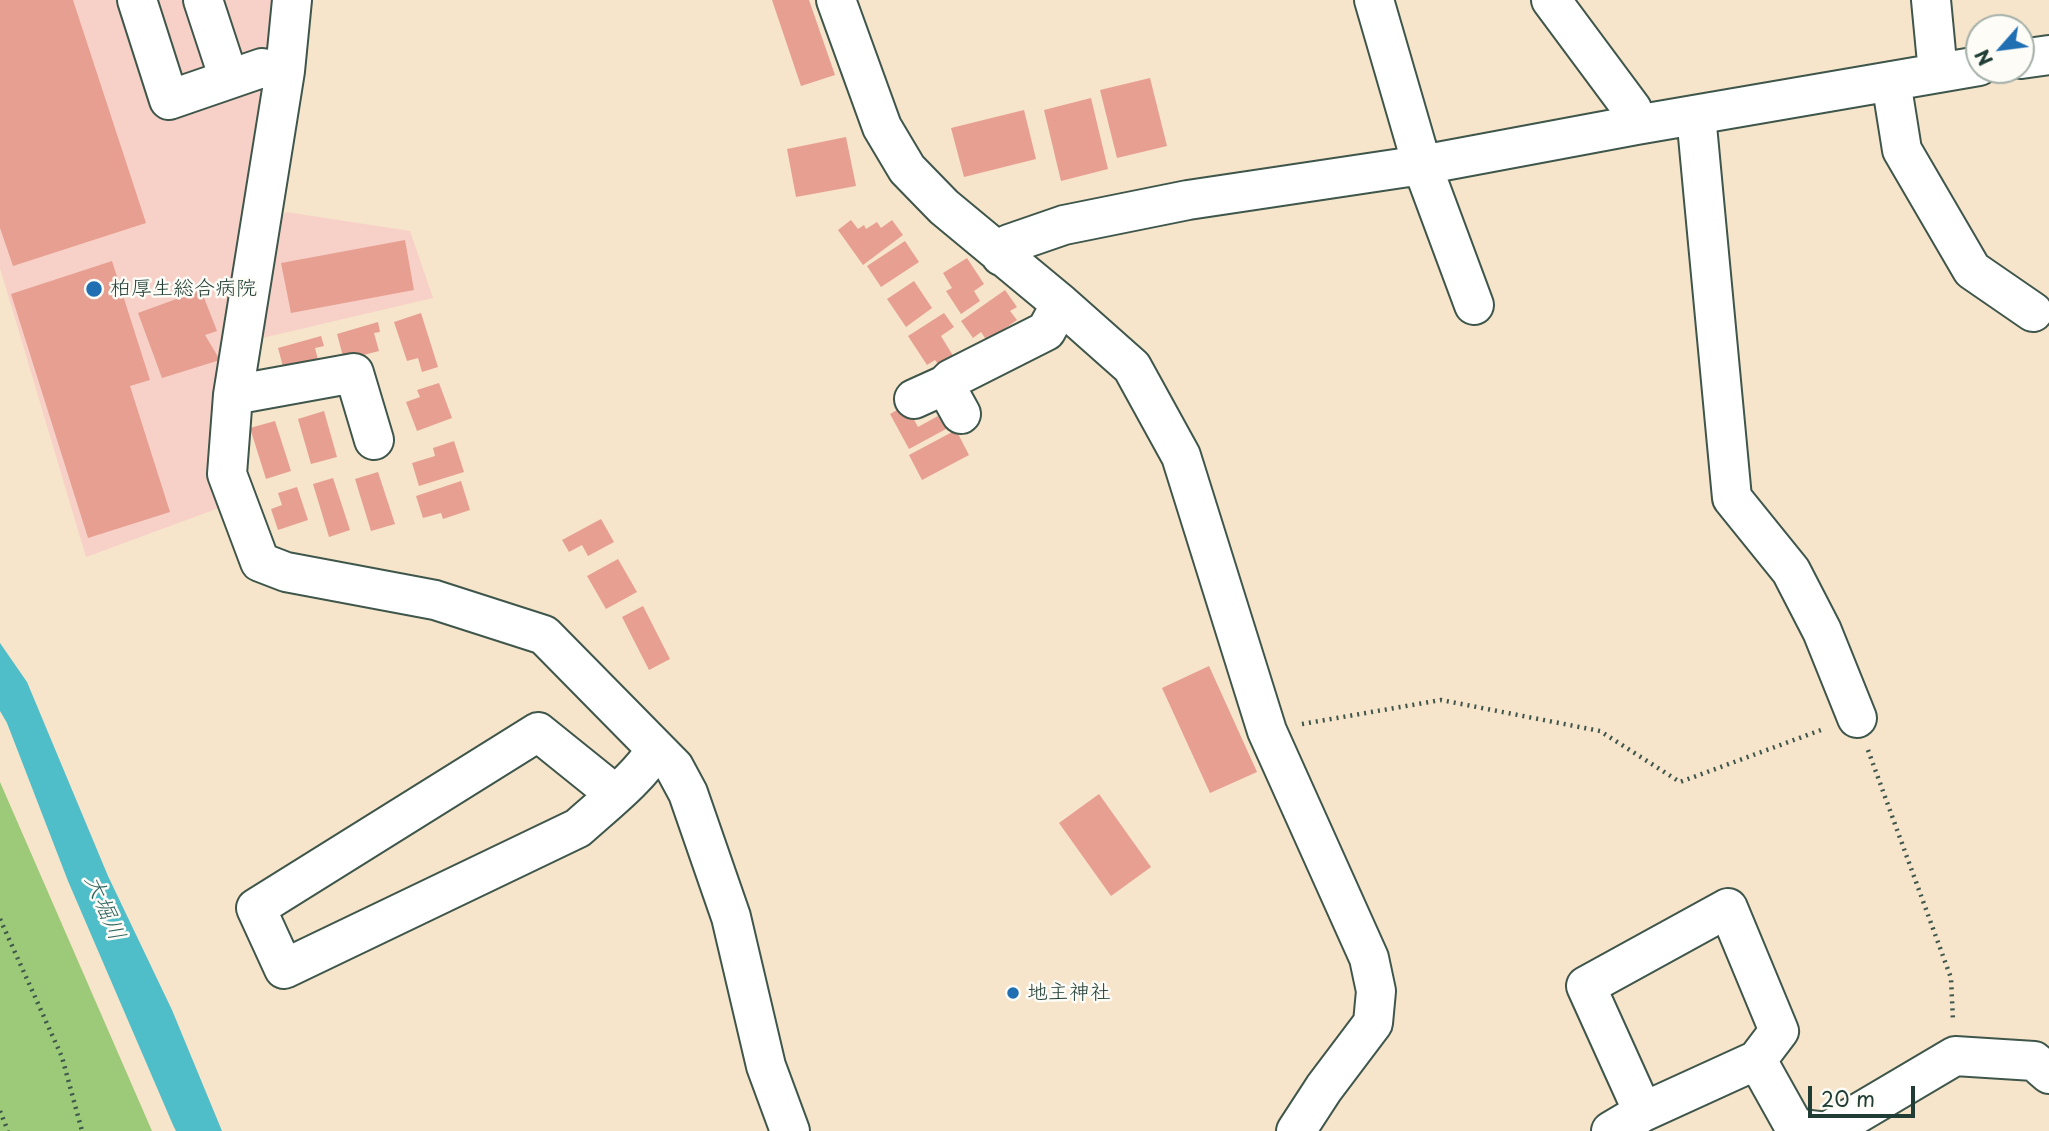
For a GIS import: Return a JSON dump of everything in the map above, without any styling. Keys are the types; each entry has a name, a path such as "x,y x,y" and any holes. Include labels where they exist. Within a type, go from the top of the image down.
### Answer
{"street":[{"path":"136,0 169,100 262,68 285,71"},
{"path":"203,0 229,79"},
{"path":"292,0 285,71 233,395 227,474 260,562 286,572 435,600 544,635 674,767 688,793 732,917 766,1066 790,1131"},
{"path":"835,0 882,127 907,169 944,208 1061,304 1132,367 1181,456 1267,731 1369,958 1376,991 1373,1023 1324,1088 1296,1131"},
{"path":"1374,0 1422,165 1474,305"},
{"path":"1551,0 1632,109 1636,125"},
{"path":"1931,0 1938,73"},
{"path":"1001,256 1009,244 1064,225 1188,200 1422,165 1965,68"},
{"path":"1891,81 1902,150 1972,270 2033,312"},
{"path":"1696,115 1732,498 1791,571 1822,631 1857,718"},
{"path":"940,399 951,379 1046,331 1061,304"},
{"path":"233,395 354,373 374,440"},
{"path":"615,794 538,732 256,908 284,969 578,828 615,794 650,759 656,750"},
{"path":"1728,908 1779,1031 1757,1060 1627,1122 1586,986 1728,908"},
{"path":"1828,1131 1955,1056 2034,1060 2049,1074"},
{"path":"1757,1060 1795,1128 1820,1131"}],"path":[{"path":"1267,731 1441,700 1600,731 1680,782 1857,718 1951,978"},
{"path":"0,919 62,1057 82,1131"},
{"path":"0,1111 8,1131"}],"shaded area":[{"name":"柏厚生総合病院","path":"0,0 279,0 232,273 214,424 227,505 86,557 0,268"},
{"path":"286,212 410,231 433,298 258,339 276,222"}],"green space":[{"path":"0,782 152,1131 0,1131"}],"water":[{"name":"大堀川","path":"0,643 27,682 108,876 172,1010 222,1131 176,1131 173,1125 68,881 0,711"}],"building":[{"name":"柏厚生総合病院","path":"0,0 73,0 146,223 13,266 0,228"},
{"path":"772,0 809,0 835,75 801,86"},
{"path":"1150,78 1167,146 1117,158 1100,90"},
{"path":"1091,98 1108,169 1061,181 1044,110"},
{"path":"1024,110 1036,159 964,177 951,128"},
{"path":"846,137 856,186 796,197 787,149"},
{"path":"851,220 858,229 864,225 866,229 877,222 881,228 892,220 903,235 863,265 838,230"},
{"path":"405,240 414,290 291,313 281,263"},
{"path":"905,241 919,262 881,287 867,266"},
{"path":"967,258 984,284 974,291 980,301 961,314 946,291 952,288 943,273"},
{"path":"112,261 150,380 130,386 170,512 88,538 11,294"},
{"path":"914,281 932,308 906,327 887,299"},
{"path":"201,290 217,331 205,335 220,360 162,378 138,313"},
{"path":"1005,290 1017,307 1010,311 1017,320 987,341 981,332 973,338 961,321"},
{"path":"421,313 438,367 422,372 418,358 407,361 394,322"},
{"path":"944,313 954,327 941,336 955,359 941,368 935,360 927,365 908,336"},
{"path":"378,322 380,332 374,333 379,351 344,360 337,334"},
{"path":"321,336 324,346 315,348 319,364 285,374 278,348"},
{"path":"439,383 452,418 417,431 406,402 420,397 417,390"},
{"path":"906,405 918,427 938,416 946,429 909,449 890,414"},
{"path":"324,411 337,457 311,464 298,419"},
{"path":"275,421 291,471 266,479 250,428"},
{"path":"956,430 969,455 922,480 909,455"},
{"path":"454,441 464,472 419,486 412,463 435,456 433,448"},
{"path":"378,472 395,524 371,531 355,479"},
{"path":"333,478 350,530 329,537 313,484"},
{"path":"461,481 470,510 443,519 441,513 423,518 416,496"},
{"path":"297,487 308,520 278,530 271,509 282,505 278,493"},
{"path":"601,519 614,542 588,556 582,545 569,552 562,540"},
{"path":"618,559 637,592 606,609 587,576"},
{"path":"643,606 670,659 649,670 622,617"},
{"path":"1209,666 1257,772 1210,793 1162,688"},
{"path":"1099,794 1151,867 1111,896 1059,823"}],"place":[{"name":"柏厚生総合病院","path":"94,289"},
{"name":"地主神社","path":"1013,993"}]}
